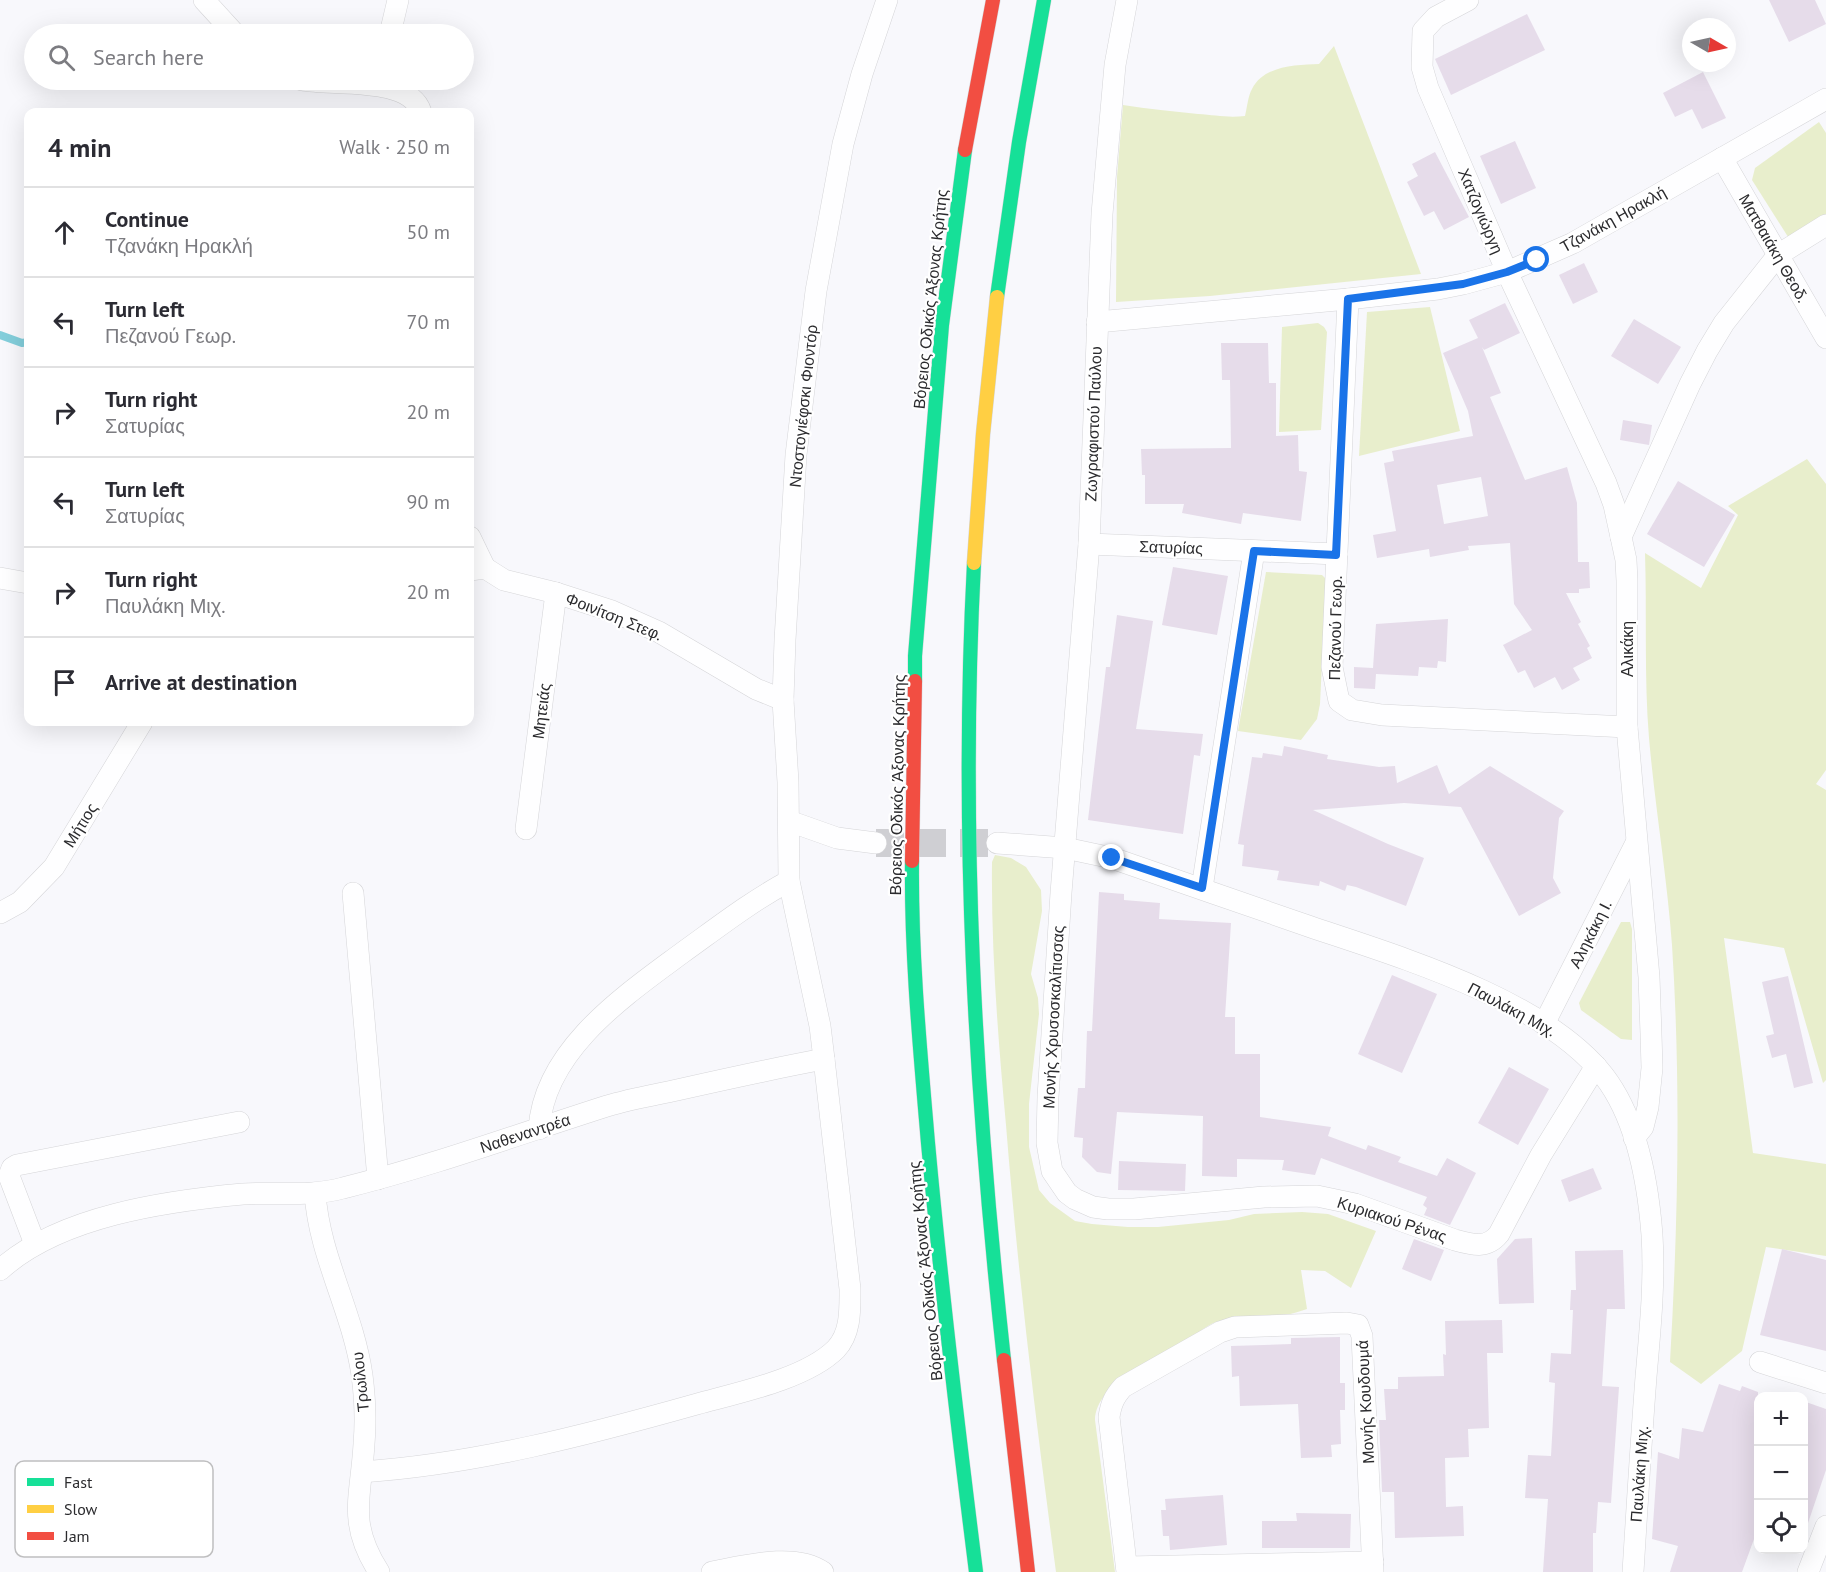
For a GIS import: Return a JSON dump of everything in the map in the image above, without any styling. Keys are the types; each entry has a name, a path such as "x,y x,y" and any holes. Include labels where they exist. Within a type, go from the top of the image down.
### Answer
{"highway":[{"name":"Βόρειος Οδικός Άξονας Κρήτης","path":"976,1572 946,1328 922,1071 912,897 913,781 915,656 942,325 968,129 993,0"},
{"path":"1028,1572 996,1302 977,1071 969,892 968,658 981,458 1003,240 1012,171 1044,0"}],"street":[{"path":"204,0 226,24"},
{"path":"392,24 398,0"},
{"name":"Ντοστογιέφσκι Φιοντόρ","path":"789,821 783,700 796,455 816,291 843,144 862,74 887,0"},
{"name":"Ζωγραφιστού Παύλου","path":"1065,848 1089,544 1102,214 1115,65 1127,0"},
{"name":"Χατζογιώργη","path":"1468,0 1436,16 1423,31 1422,67 1428,88 1507,272 1606,483 1614,505 1621,537"},
{"path":"397,90 411,97 419,108"},
{"name":"Τζανάκη Ηρακλή","path":"1097,322 1348,299 1455,286 1507,272 1573,243 1722,158 1824,105"},
{"name":"Ματθαιάκη Θεοδ.","path":"1722,158 1826,338"},
{"path":"1621,537 1707,351 1724,323 1778,255 1826,225"},
{"name":"Πεζανού Γεωρ.","path":"1348,299 1332,666 1335,691 1339,701 1363,713 1383,715 1627,727"},
{"name":"Αλικάκη","path":"1621,537 1626,560 1627,727 1649,977 1652,1068 1651,1091 1645,1120 1641,1130 1634,1138"},
{"name":"Σατυρίας","path":"1089,544 1336,555"},
{"path":"474,547 477,569"},
{"path":"1202,888 1254,551"},
{"name":"Φοινίτση Στεφ.","path":"477,569 504,580 556,593 612,611 659,632 756,689 783,700"},
{"path":"0,578 24,582"},
{"name":"Μητειάς","path":"526,829 556,593"},
{"name":"Μήτιος","path":"0,912 20,902 54,867 140,726"},
{"path":"362,1472 424,1466 568,1439 769,1383 812,1366 837,1348 847,1332 850,1289 820,1026 789,881 789,821 837,838 876,843"},
{"name":"Παυλάκη Μιχ.","path":"997,843 1065,848 1112,858 1422,966 1481,991 1544,1024 1568,1041 1596,1066 1622,1106 1634,1138 1649,1211 1652,1265 1633,1572"},
{"name":"Αληκάκη Ι.","path":"1544,1024 1636,843"},
{"name":"Μονής Χρυσοσκαλίτισσας","path":"1059,1183 1052,1171 1050,1161 1047,1121 1065,848"},
{"path":"539,1129 540,1114 546,1093 567,1056 594,1023 618,1000 727,919 761,896 789,881"},
{"path":"353,893 378,1179"},
{"name":"Ναθεναντρέα","path":"0,1269 35,1244 62,1231 104,1218 153,1207 243,1194 315,1193 378,1179 609,1105 759,1071 824,1059"},
{"name":"Κυριακού Ρένας","path":"1059,1183 1067,1193 1084,1204 1108,1209 1156,1208 1274,1197 1317,1196 1355,1203 1467,1244 1484,1245 1499,1234 1541,1155 1596,1066"},
{"path":"35,1244 9,1176 12,1168 17,1165 239,1122"},
{"name":"Τρωίλου","path":"315,1193 317,1217 350,1320 362,1375 365,1412 362,1472 358,1499 361,1535 364,1546 379,1572"},
{"name":"Μονής Κουδουμά","path":"1127,1570 1109,1417 1115,1396 1123,1387 1220,1332 1235,1328 1347,1323 1358,1325 1361,1330 1373,1567"},
{"path":"1760,1362 1826,1383"},
{"path":"1808,1572 1826,1526"},
{"path":"712,1572 753,1564 796,1562 808,1564 823,1572"},
{"path":"1127,1570 1373,1567"}],"green space":[{"path":"1334,46 1421,274 1210,296 1116,302 1117,177 1123,105 1232,117 1245,116 1251,92 1257,81 1264,75 1282,68 1319,64"},
{"path":"1819,122 1826,133 1826,214 1790,240 1752,180 1755,168"},
{"path":"1430,307 1460,431 1359,456 1367,312"},
{"path":"1318,323 1327,332 1321,430 1279,432 1282,327"},
{"path":"1807,459 1826,484 1826,770 1816,784 1826,790 1826,1080 1823,1083 1784,948 1724,938 1753,1153 1826,1164 1826,1256 1766,1247 1742,1351 1701,1384 1670,1362 1677,1206 1677,1049 1670,919 1647,715 1645,553 1701,588 1738,515 1728,506"},
{"path":"1266,572 1322,575 1326,579 1320,704 1317,719 1301,740 1238,731"},
{"path":"995,855 1011,858 1026,867 1041,890 1042,911 1031,974 1038,998 1039,1014 1029,1104 1029,1147 1039,1190 1050,1203 1075,1221 1092,1224 1158,1227 1229,1220 1254,1214 1302,1212 1328,1214 1376,1231 1351,1288 1325,1271 1301,1270 1307,1309 1276,1316 1216,1322 1144,1364 1105,1395 1098,1407 1095,1420 1115,1572 1056,1572 1022,1293 1003,1092 993,928 992,862"},
{"path":"1621,922 1630,922 1632,929 1632,1040 1621,1039 1581,1010 1579,1003"}],"building":[{"path":"1769,0 1815,0 1826,24 1789,42"},
{"path":"1527,14 1545,50 1451,95 1435,59"},
{"path":"1703,72 1726,118 1702,129 1692,109 1675,117 1663,93"},
{"path":"1515,141 1536,188 1501,204 1480,156"},
{"path":"1435,152 1469,217 1444,230 1434,211 1424,216 1407,182 1418,176 1412,164"},
{"path":"1584,263 1598,292 1573,304 1559,275"},
{"path":"1505,303 1520,333 1484,350 1482,347 1501,393 1490,397 1525,480 1567,467 1577,503 1578,562 1589,562 1590,588 1579,589 1579,593 1566,593 1581,622 1578,624 1590,646 1587,648 1592,658 1573,668 1580,680 1562,690 1555,677 1534,688 1525,670 1518,673 1503,645 1532,630 1514,604 1510,543 1468,546 1469,550 1430,557 1429,549 1377,558 1373,535 1396,531 1384,463 1394,461 1392,451 1473,436 1468,411 1443,353 1478,338 1469,320","holes":["1481,477 1488,516 1444,524 1437,485"]},
{"path":"1634,319 1681,347 1658,384 1611,356"},
{"path":"1221,343 1268,343 1269,383 1276,383 1276,436 1298,435 1299,471 1307,472 1301,521 1243,513 1241,524 1182,513 1184,504 1145,504 1145,475 1142,475 1141,449 1231,448 1230,380 1222,380"},
{"path":"1623,420 1652,425 1649,445 1620,440"},
{"path":"1678,481 1735,515 1704,567 1647,534"},
{"path":"1173,567 1228,576 1217,635 1162,625"},
{"path":"1117,615 1153,621 1136,729 1203,734 1200,756 1194,755 1183,834 1088,820 1106,667 1110,667"},
{"path":"1448,619 1446,662 1438,661 1437,668 1419,667 1418,676 1376,674 1375,689 1354,688 1354,667 1373,668 1376,624"},
{"path":"1284,746 1328,755 1327,759 1379,767 1395,766 1397,783 1437,765 1449,794 1490,766 1564,811 1559,818 1553,878 1561,893 1519,916 1461,807 1404,803 1313,810 1424,858 1406,906 1356,887 1347,885 1345,891 1320,881 1319,886 1277,880 1279,871 1242,866 1244,845 1238,844 1252,757 1262,758 1263,753 1282,756"},
{"path":"1099,892 1124,894 1124,900 1160,903 1159,919 1231,923 1225,1017 1235,1017 1235,1054 1260,1054 1260,1117 1331,1127 1328,1136 1366,1150 1368,1145 1401,1157 1398,1162 1437,1176 1447,1158 1476,1173 1450,1225 1424,1215 1427,1208 1423,1205 1427,1197 1321,1158 1315,1175 1282,1170 1284,1160 1237,1159 1237,1177 1202,1176 1203,1116 1117,1112 1111,1174 1097,1172 1082,1157 1083,1138 1074,1137 1078,1088 1085,1088 1087,1031 1092,1031"},
{"path":"1392,975 1437,994 1402,1073 1358,1054"},
{"path":"1788,976 1813,1083 1794,1088 1786,1054 1772,1058 1766,1036 1774,1034 1762,982"},
{"path":"1509,1067 1549,1089 1518,1145 1478,1123"},
{"path":"1119,1161 1186,1164 1185,1191 1118,1190"},
{"path":"1593,1168 1602,1189 1569,1202 1561,1180"},
{"path":"1532,1238 1534,1303 1499,1304 1497,1259 1515,1239"},
{"path":"1414,1239 1444,1250 1431,1281 1402,1269"},
{"path":"1782,1249 1826,1260 1826,1351 1760,1335"},
{"path":"1623,1250 1625,1309 1607,1309 1602,1386 1619,1387 1611,1503 1598,1502 1596,1533 1593,1533 1593,1572 1543,1572 1548,1499 1525,1498 1528,1455 1551,1456 1555,1383 1549,1382 1551,1353 1571,1354 1573,1310 1570,1310 1571,1290 1576,1290 1575,1251"},
{"path":"1502,1320 1503,1353 1487,1353 1489,1428 1468,1429 1469,1457 1445,1458 1446,1507 1463,1506 1464,1536 1395,1538 1394,1492 1382,1492 1379,1420 1386,1420 1384,1389 1398,1389 1398,1377 1444,1376 1445,1321"},
{"path":"1340,1337 1340,1383 1345,1383 1345,1410 1340,1410 1341,1444 1331,1445 1332,1457 1301,1458 1298,1404 1240,1406 1239,1376 1232,1377 1231,1346 1291,1344 1291,1338"},
{"path":"1719,1384 1740,1391 1742,1386 1758,1392 1754,1392 1754,1539 1742,1572 1670,1572 1678,1546 1652,1539 1658,1452 1679,1459 1682,1428 1703,1432"},
{"path":"1808,1403 1826,1409 1826,1470 1808,1523"},
{"path":"1223,1495 1227,1545 1170,1550 1169,1536 1163,1536 1161,1510 1166,1510 1165,1499"},
{"path":"1296,1513 1351,1514 1350,1548 1262,1548 1262,1521 1297,1521"}],"waterway":[{"path":"0,335 24,343"}],"tunnel":[{"path":"876,843 991,843"}],"traffic: fast":[{"path":"997,297 1019,142 1044,0"},
{"path":"915,681 915,656 942,325 965,150"},
{"path":"974,563 969,763 973,962 985,1161 1004,1360"},
{"path":"912,861 915,967 928,1143 950,1358 976,1572"}],"traffic: slow":[{"path":"974,563 983,434 997,297"}],"traffic: jam":[{"path":"965,150 993,0"},
{"path":"912,861 915,681"},
{"path":"1004,1360 1028,1572"}],"route":[{"path":"1112,858 1202,888 1254,551 1336,555 1348,299 1463,284 1507,272 1537,260"}]}
